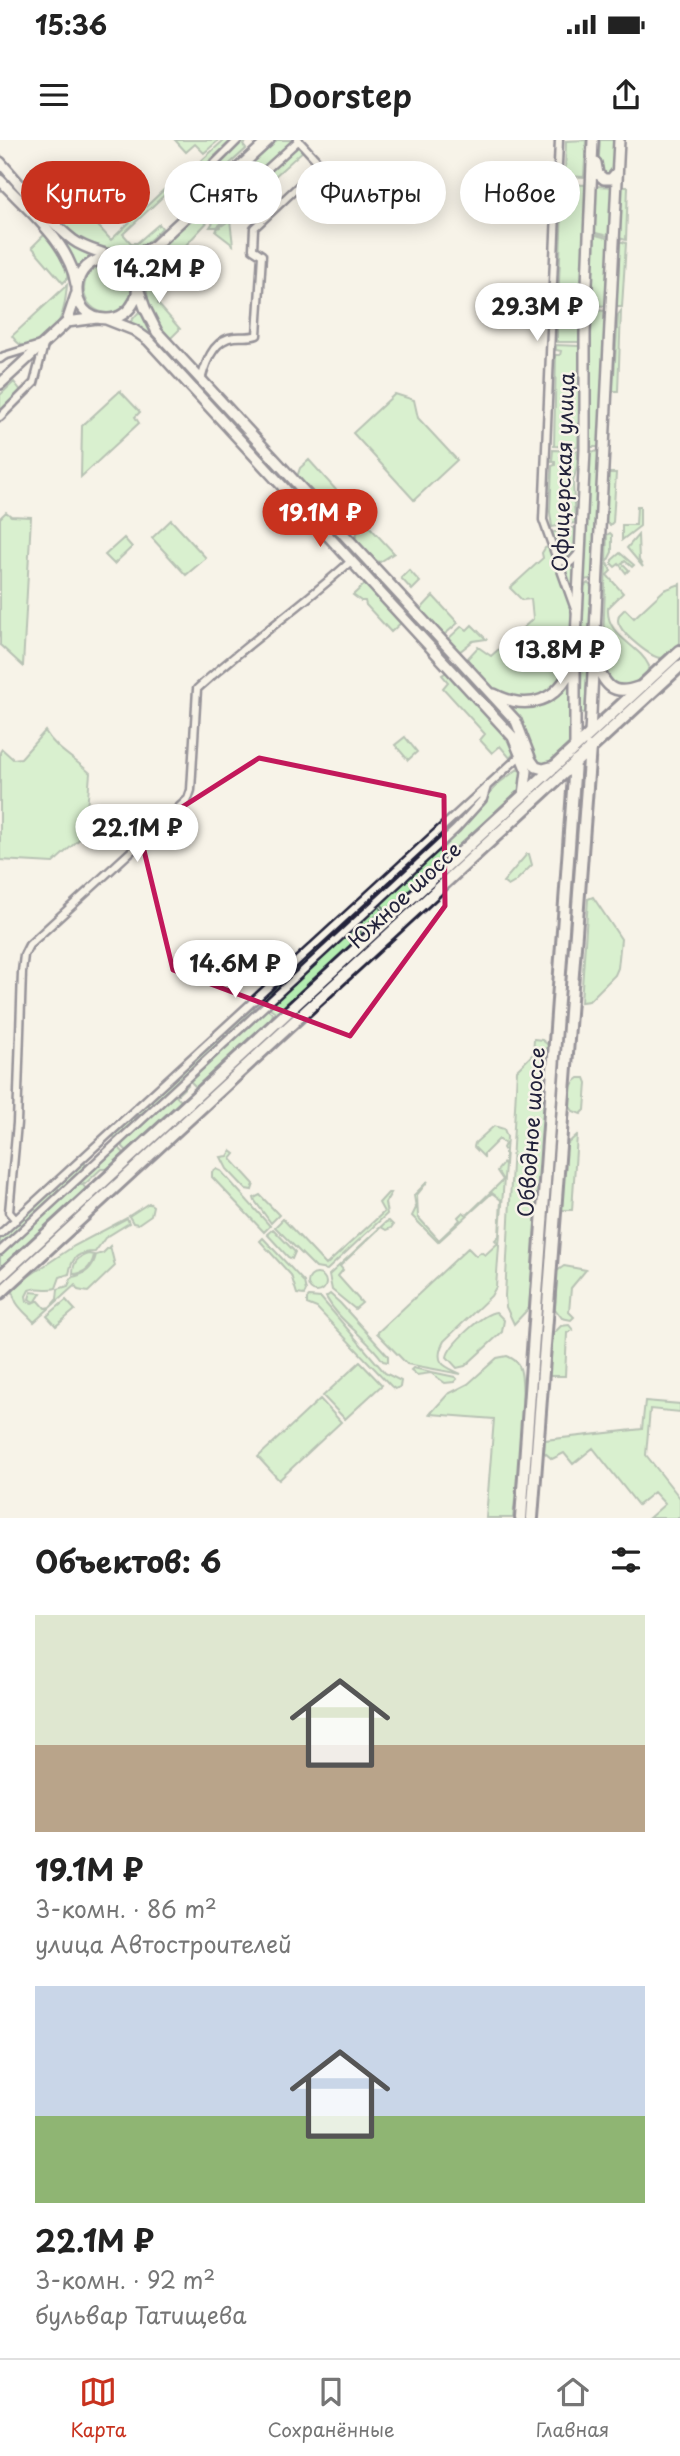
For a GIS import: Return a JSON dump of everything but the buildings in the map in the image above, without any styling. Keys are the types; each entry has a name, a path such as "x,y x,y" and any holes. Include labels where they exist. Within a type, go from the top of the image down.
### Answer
{"main road":[{"path":"246,161 269,140"},
{"name":"Офицерская улица","path":"595,140 598,174 607,180 617,173"},
{"name":"Офицерская улица","path":"575,748 575,660 584,449 585,333 595,140"},
{"name":"Офицерская улица","path":"590,749 619,140"},
{"path":"0,162 74,240 131,269 157,332 516,721 528,778 524,795"},
{"path":"0,180 64,250 74,271 77,291 85,310 134,330 148,341 474,694 536,767 547,769 556,765"},
{"path":"0,384 67,322 77,291 77,280 87,265 95,260 138,254 154,246 178,224"},
{"path":"67,322 116,318 132,307 140,271 154,246"},
{"path":"299,504 308,496"},
{"name":"Офицерская улица","path":"578,594 581,585 586,581 591,581 597,590"},
{"name":"Южное шоссе","path":"0,1277 680,651"},
{"path":"594,659 605,682 612,688 627,691 643,685"},
{"path":"484,688 511,701 537,702 551,695 563,684 575,660"},
{"name":"Южное шоссе","path":"0,1293 680,666"},
{"path":"474,694 484,688"},
{"path":"575,710 584,717 591,711"},
{"name":"Обводное шоссе","path":"521,1518 575,748"},
{"name":"Обводное шоссе","path":"532,1518 590,749"}],"street":[{"path":"217,161 238,140"},
{"path":"201,380 207,356 227,338 257,335 262,255 253,249 254,228 321,165 299,140 276,161"},
{"name":"Офицерская улица","path":"559,140 543,520 577,614"},
{"path":"0,359 45,343"},
{"path":"0,417 34,383 45,343"},
{"path":"555,553 568,563 577,558 580,552"},
{"path":"16,1220 9,1212 17,1123 22,972 24,955 29,945 188,799 191,790 197,689 235,654 329,582 351,561"},
{"path":"0,1234 524,752"},
{"path":"0,1251 456,829 482,799 487,784"}],"highlighted area":[{"path":"259,758 444,796 445,906 350,1036 173,970 140,834"}],"green space":[{"path":"175,140 219,140 204,153 195,144 186,152"},
{"path":"224,140 232,140 209,161 201,161"},
{"path":"240,140 248,140 243,145 246,149 233,161 218,161"},
{"path":"277,140 294,140 271,161 254,161"},
{"path":"586,140 584,177 580,177 580,161 565,161 566,141"},
{"path":"600,140 616,140 615,171 608,177 598,170"},
{"path":"296,147 305,149 282,170 281,161"},
{"path":"0,169 21,192 21,201 0,178"},
{"path":"580,185 588,185 579,342 557,342 557,322 568,322 569,307 558,307 561,224 580,224"},
{"path":"595,186 614,187 612,237 592,232"},
{"path":"621,187 628,187 626,240 619,238"},
{"path":"164,190 164,195 150,209 150,203"},
{"path":"43,224 51,224 70,244 92,257 82,262 77,270 66,249"},
{"path":"62,224 96,224 111,240 128,224 134,224 123,234 131,243 137,243 159,224 162,228 141,247 120,249 85,243"},
{"path":"186,224 206,224 160,276 158,304 180,329 171,338 161,332 152,316 147,294 147,271 153,254"},
{"path":"224,224 230,224 233,245 216,232"},
{"path":"46,233 64,260 67,279 63,283 32,247"},
{"path":"592,234 611,239 608,306 590,305"},
{"path":"619,241 626,243 622,307 616,307"},
{"path":"108,265 125,272 132,289 125,306 108,313 91,306 84,289 91,272"},
{"path":"67,285 62,315 50,333 30,346 17,342 12,336"},
{"path":"590,310 608,311 601,447 589,447"},
{"path":"621,311 618,391 613,391 618,315"},
{"path":"139,312 144,314 188,370 183,374 131,324"},
{"path":"556,345 580,346 578,447 554,446 556,355 560,355 561,351 556,350"},
{"path":"190,373 255,443 251,447 186,377"},
{"path":"14,382 22,392 0,412 0,395"},
{"path":"120,391 140,412 135,417 139,423 81,477 82,426"},
{"path":"395,394 414,400 418,418 457,460 414,500 353,433"},
{"path":"257,445 300,493 300,497 298,498 252,449"},
{"path":"553,450 578,451 573,482 575,523 552,527 552,466 555,465 555,461 552,461"},
{"path":"588,451 601,452 594,581 583,580"},
{"path":"309,460 364,521 354,530 346,530 297,477 300,468"},
{"path":"607,473 616,473 613,522 610,525 604,522"},
{"path":"310,503 412,613 407,617 308,508 307,504"},
{"path":"637,506 640,506 640,526 622,540 622,525 636,525"},
{"path":"6,512 11,516 31,517 23,666 0,645 0,518"},
{"path":"171,520 206,558 186,575 152,538"},
{"path":"367,524 394,553 380,562 355,539 357,533"},
{"path":"577,527 576,552 568,560 558,555 550,533"},
{"path":"610,533 612,552 607,562 611,571 607,575 623,593 608,608 609,618 617,633 649,666 639,683 629,686 610,684 602,667 607,535"},
{"path":"638,535 639,560 643,567 627,548"},
{"path":"124,538 132,547 114,564 105,555"},
{"path":"545,548 552,550 572,604 573,634 570,657 562,678 546,693 531,698 510,698 494,690 466,660 478,647 491,656 533,619 531,599 522,600 510,588 543,558"},
{"path":"620,553 634,565 632,567 625,561 622,563 629,570 626,573 619,564 615,567 612,564 612,560"},
{"path":"576,561 575,599 561,563 569,565"},
{"path":"409,570 420,582 412,590 401,578"},
{"path":"367,582 404,620 391,632 365,601 353,595"},
{"path":"588,583 592,588 585,714 580,711 582,592"},
{"path":"680,584 680,645 666,657 657,657 622,630 618,623 619,615 625,609 634,618 664,590"},
{"path":"433,596 458,623 445,634 420,610"},
{"path":"413,615 477,684 476,687 473,687 410,619"},
{"path":"472,625 486,639 473,641 459,652 448,639 462,626 467,630"},
{"path":"572,670 569,747 550,766 536,764 499,699 536,705"},
{"path":"448,671 512,739 515,752 510,758 500,746 492,753 480,740 485,734 443,688 448,682 442,675"},
{"path":"45,731 60,749 90,773 85,834 53,863 0,860 0,752 2,749 13,759 21,758"},
{"path":"405,737 417,752 408,760 395,745"},
{"path":"518,769 524,773 524,790 389,914 380,903 457,832 499,783"},
{"path":"477,799 450,831 377,898 374,894"},
{"path":"527,854 532,865 508,886 503,882"},
{"path":"372,896 376,900 264,1000 263,995"},
{"path":"593,897 621,939 618,968 615,975 589,1001 581,1002 588,899"},
{"path":"378,905 385,914 377,915 360,931 363,935 359,943 280,1015 267,1006"},
{"path":"250,1007 254,1008 253,1012 115,1138 112,1135"},
{"path":"266,1008 273,1014 268,1026 206,1083 197,1088 188,1079"},
{"path":"534,1039 542,1040 551,1047 529,1308 514,1324 506,1307 505,1296 517,1070 533,1054"},
{"path":"579,1078 585,1078 587,1083 585,1110 581,1114 573,1111 568,1098 572,1085"},
{"path":"185,1081 188,1085 176,1096 182,1102 177,1110 130,1154 119,1143"},
{"path":"494,1126 504,1129 507,1137 496,1287 491,1296 444,1341 439,1355 442,1364 461,1374 407,1364 377,1333 468,1248 476,1256 481,1252 485,1255 498,1243 495,1240 499,1236 501,1200 492,1193 438,1242 412,1216 416,1208 414,1195 428,1181 417,1195 418,1217 439,1240 460,1220 458,1217 463,1212 467,1215 503,1180 497,1171 505,1161 505,1144 499,1139 484,1157 474,1147"},
{"path":"577,1135 572,1210 561,1210 564,1152 566,1145"},
{"path":"116,1145 127,1156 112,1169 101,1169 85,1184 74,1183"},
{"path":"231,1151 235,1154 231,1159 254,1184 252,1190 246,1189 227,1169 221,1157 228,1156"},
{"path":"85,1162 85,1166 0,1245 0,1238"},
{"path":"216,1169 221,1171 270,1226 264,1232 212,1177 212,1172"},
{"path":"72,1185 83,1185 86,1189 81,1198 0,1272 0,1252"},
{"path":"391,1193 385,1203 387,1214 327,1270 316,1268 275,1227 283,1219 326,1265 384,1212 379,1203"},
{"path":"260,1195 279,1215 271,1223 255,1201 254,1198"},
{"path":"149,1203 153,1206 151,1215 138,1224 133,1223 129,1216"},
{"path":"127,1218 129,1223 105,1238 95,1252 77,1257 69,1274 60,1277 56,1288 35,1288 29,1290 26,1296 27,1301 32,1303 35,1302 29,1299 31,1292 41,1293 36,1301 45,1308 50,1307 57,1299 58,1289 68,1286 72,1277 88,1270 96,1255 103,1253 110,1246 115,1266 88,1292 78,1290 75,1285 34,1322 22,1310 14,1297 14,1286 74,1246"},
{"path":"389,1221 393,1225 391,1228 386,1230 381,1227 340,1266 343,1270 338,1276 362,1303 355,1309 332,1290 329,1275 386,1222"},
{"path":"273,1229 295,1252 292,1259 267,1234"},
{"path":"263,1238 304,1282 304,1295 297,1294 291,1275 260,1241"},
{"path":"88,1254 94,1255 87,1269 73,1274 76,1261"},
{"path":"564,1266 586,1270 571,1288 569,1312 574,1317 571,1320 562,1318 555,1309 557,1271"},
{"path":"317,1274 323,1277 326,1283 323,1289 317,1292 311,1289 308,1283 311,1277"},
{"path":"330,1294 388,1356 388,1362 383,1361 339,1315 326,1297"},
{"path":"309,1297 321,1298 385,1373 401,1381 400,1387 395,1389 391,1386 317,1308 307,1304"},
{"path":"66,1300 75,1310 56,1326 47,1316"},
{"path":"496,1312 504,1320 502,1332 465,1366 457,1368 447,1357 449,1352 475,1324"},
{"path":"569,1325 573,1330 567,1333 565,1376 549,1376 553,1334 561,1326"},
{"path":"507,1356 519,1366 523,1394 513,1518 486,1518 494,1419 430,1414 448,1394 468,1384 497,1358"},
{"path":"360,1362 382,1385 345,1419 323,1396"},
{"path":"413,1368 457,1379 445,1383 431,1373 417,1375 411,1370"},
{"path":"320,1399 341,1422 279,1480 258,1457"},
{"path":"645,1401 680,1404 680,1412 650,1409 646,1455 680,1498 680,1518 649,1518 665,1504 654,1492 638,1505 593,1448 573,1464 564,1453 552,1459 544,1452 545,1440 642,1429"}]}
